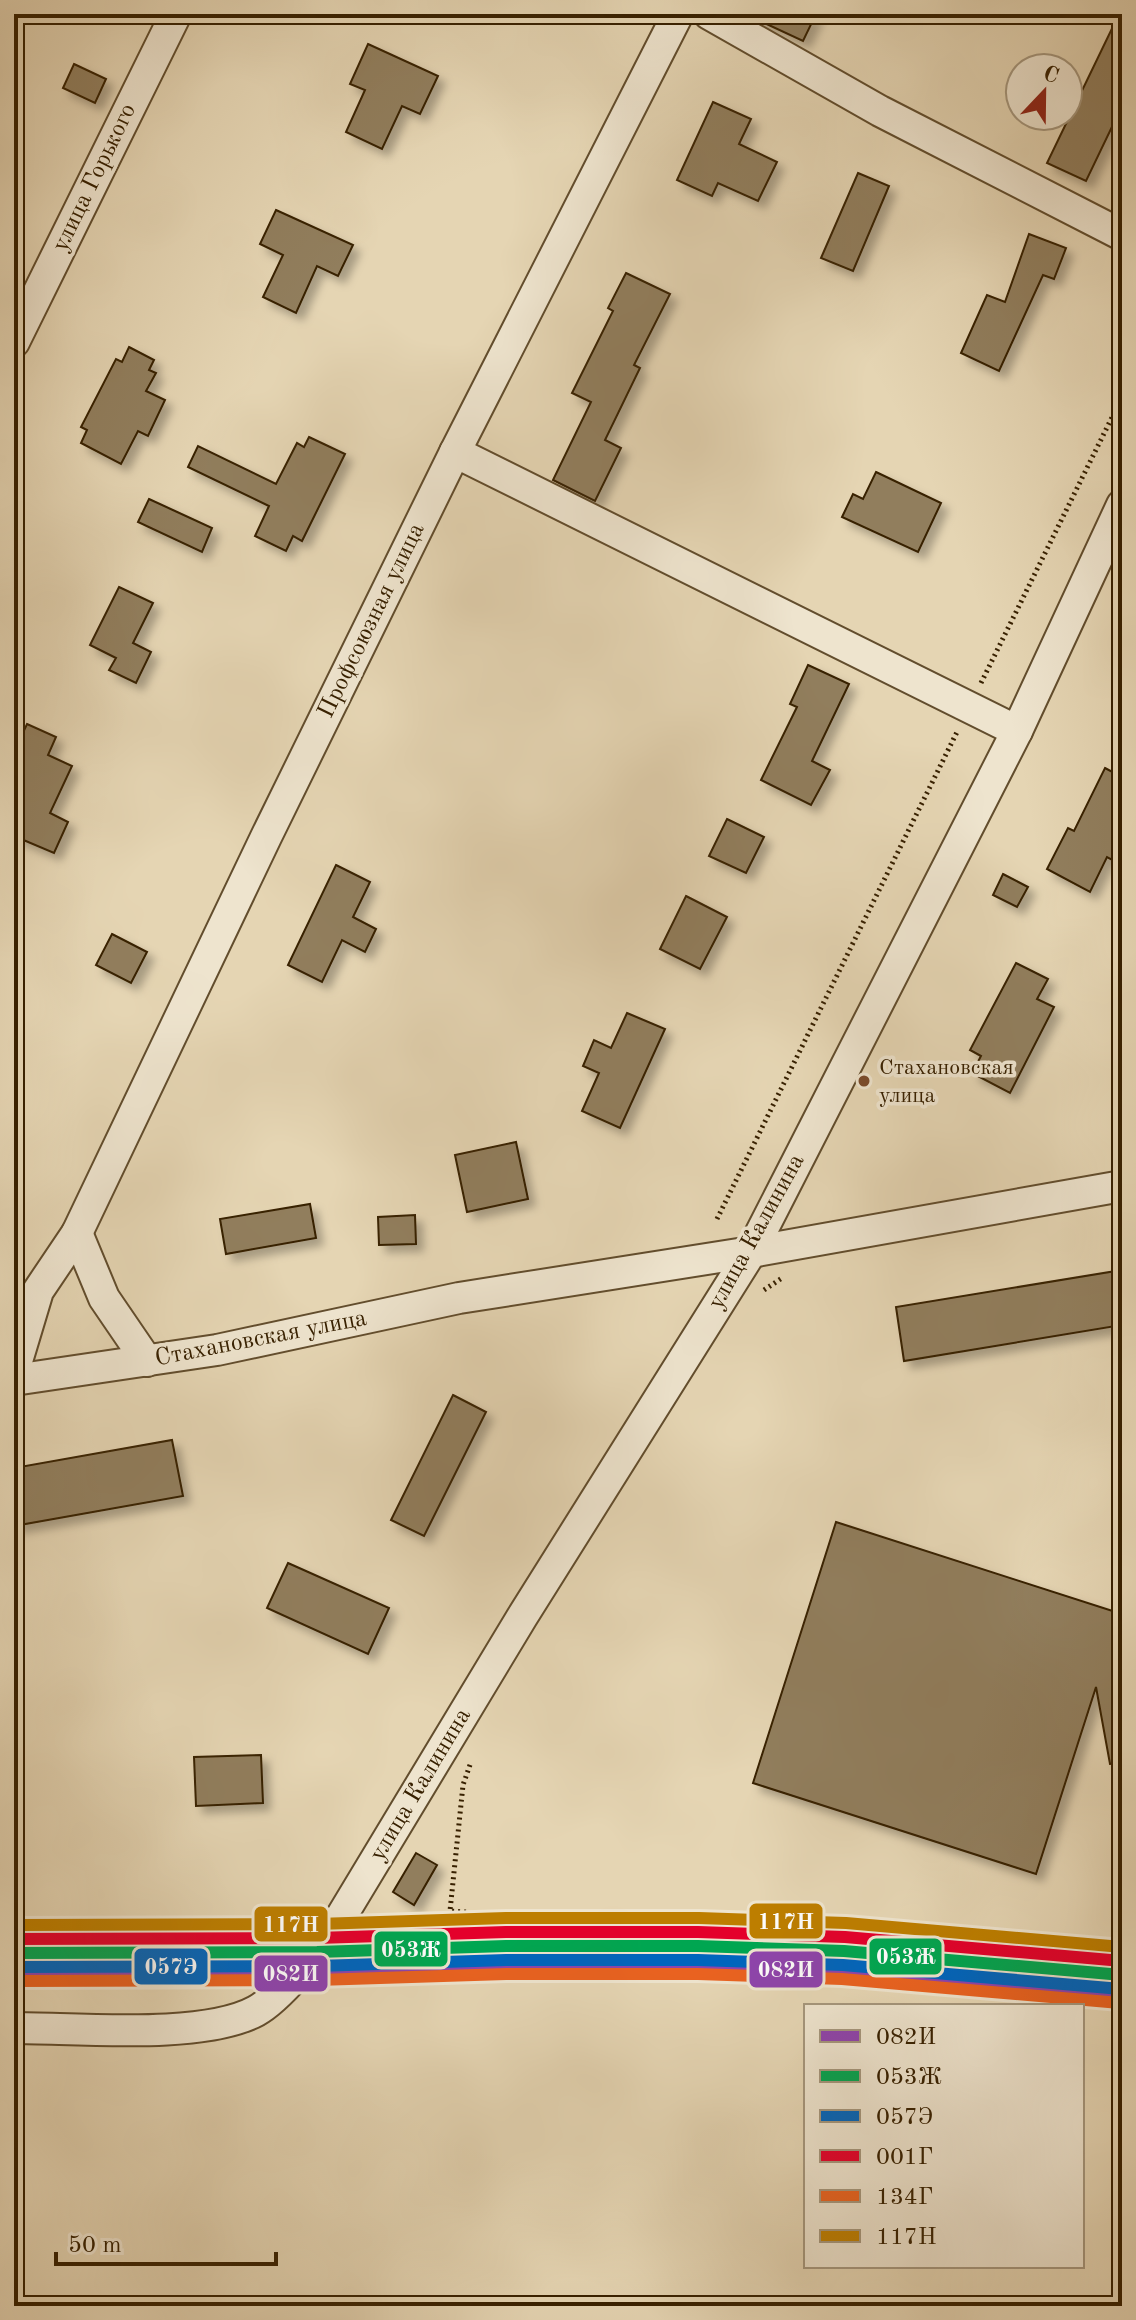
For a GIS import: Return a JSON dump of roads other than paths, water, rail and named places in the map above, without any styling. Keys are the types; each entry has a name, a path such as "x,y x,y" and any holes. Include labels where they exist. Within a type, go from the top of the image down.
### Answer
{"street":[{"name":"улица Горького","path":"14,342 176,14"},
{"name":"Профсоюзная улица","path":"14,1371 38,1291 77,1233 455,452 678,14"},
{"path":"709,14 880,111 1122,235"},
{"path":"455,452 1017,731"},
{"name":"улица Калинина","path":"14,2028 171,2029 220,2024 257,2011 298,1973 335,1927 522,1617 751,1252 1017,731 1122,505"},
{"name":"Стахановская улица","path":"14,1380 217,1350 459,1298 751,1252 1122,1186"},
{"path":"77,1233 104,1298 147,1361"}],"place":[{"name":"Стахановская улица","path":"864,1081"}]}
